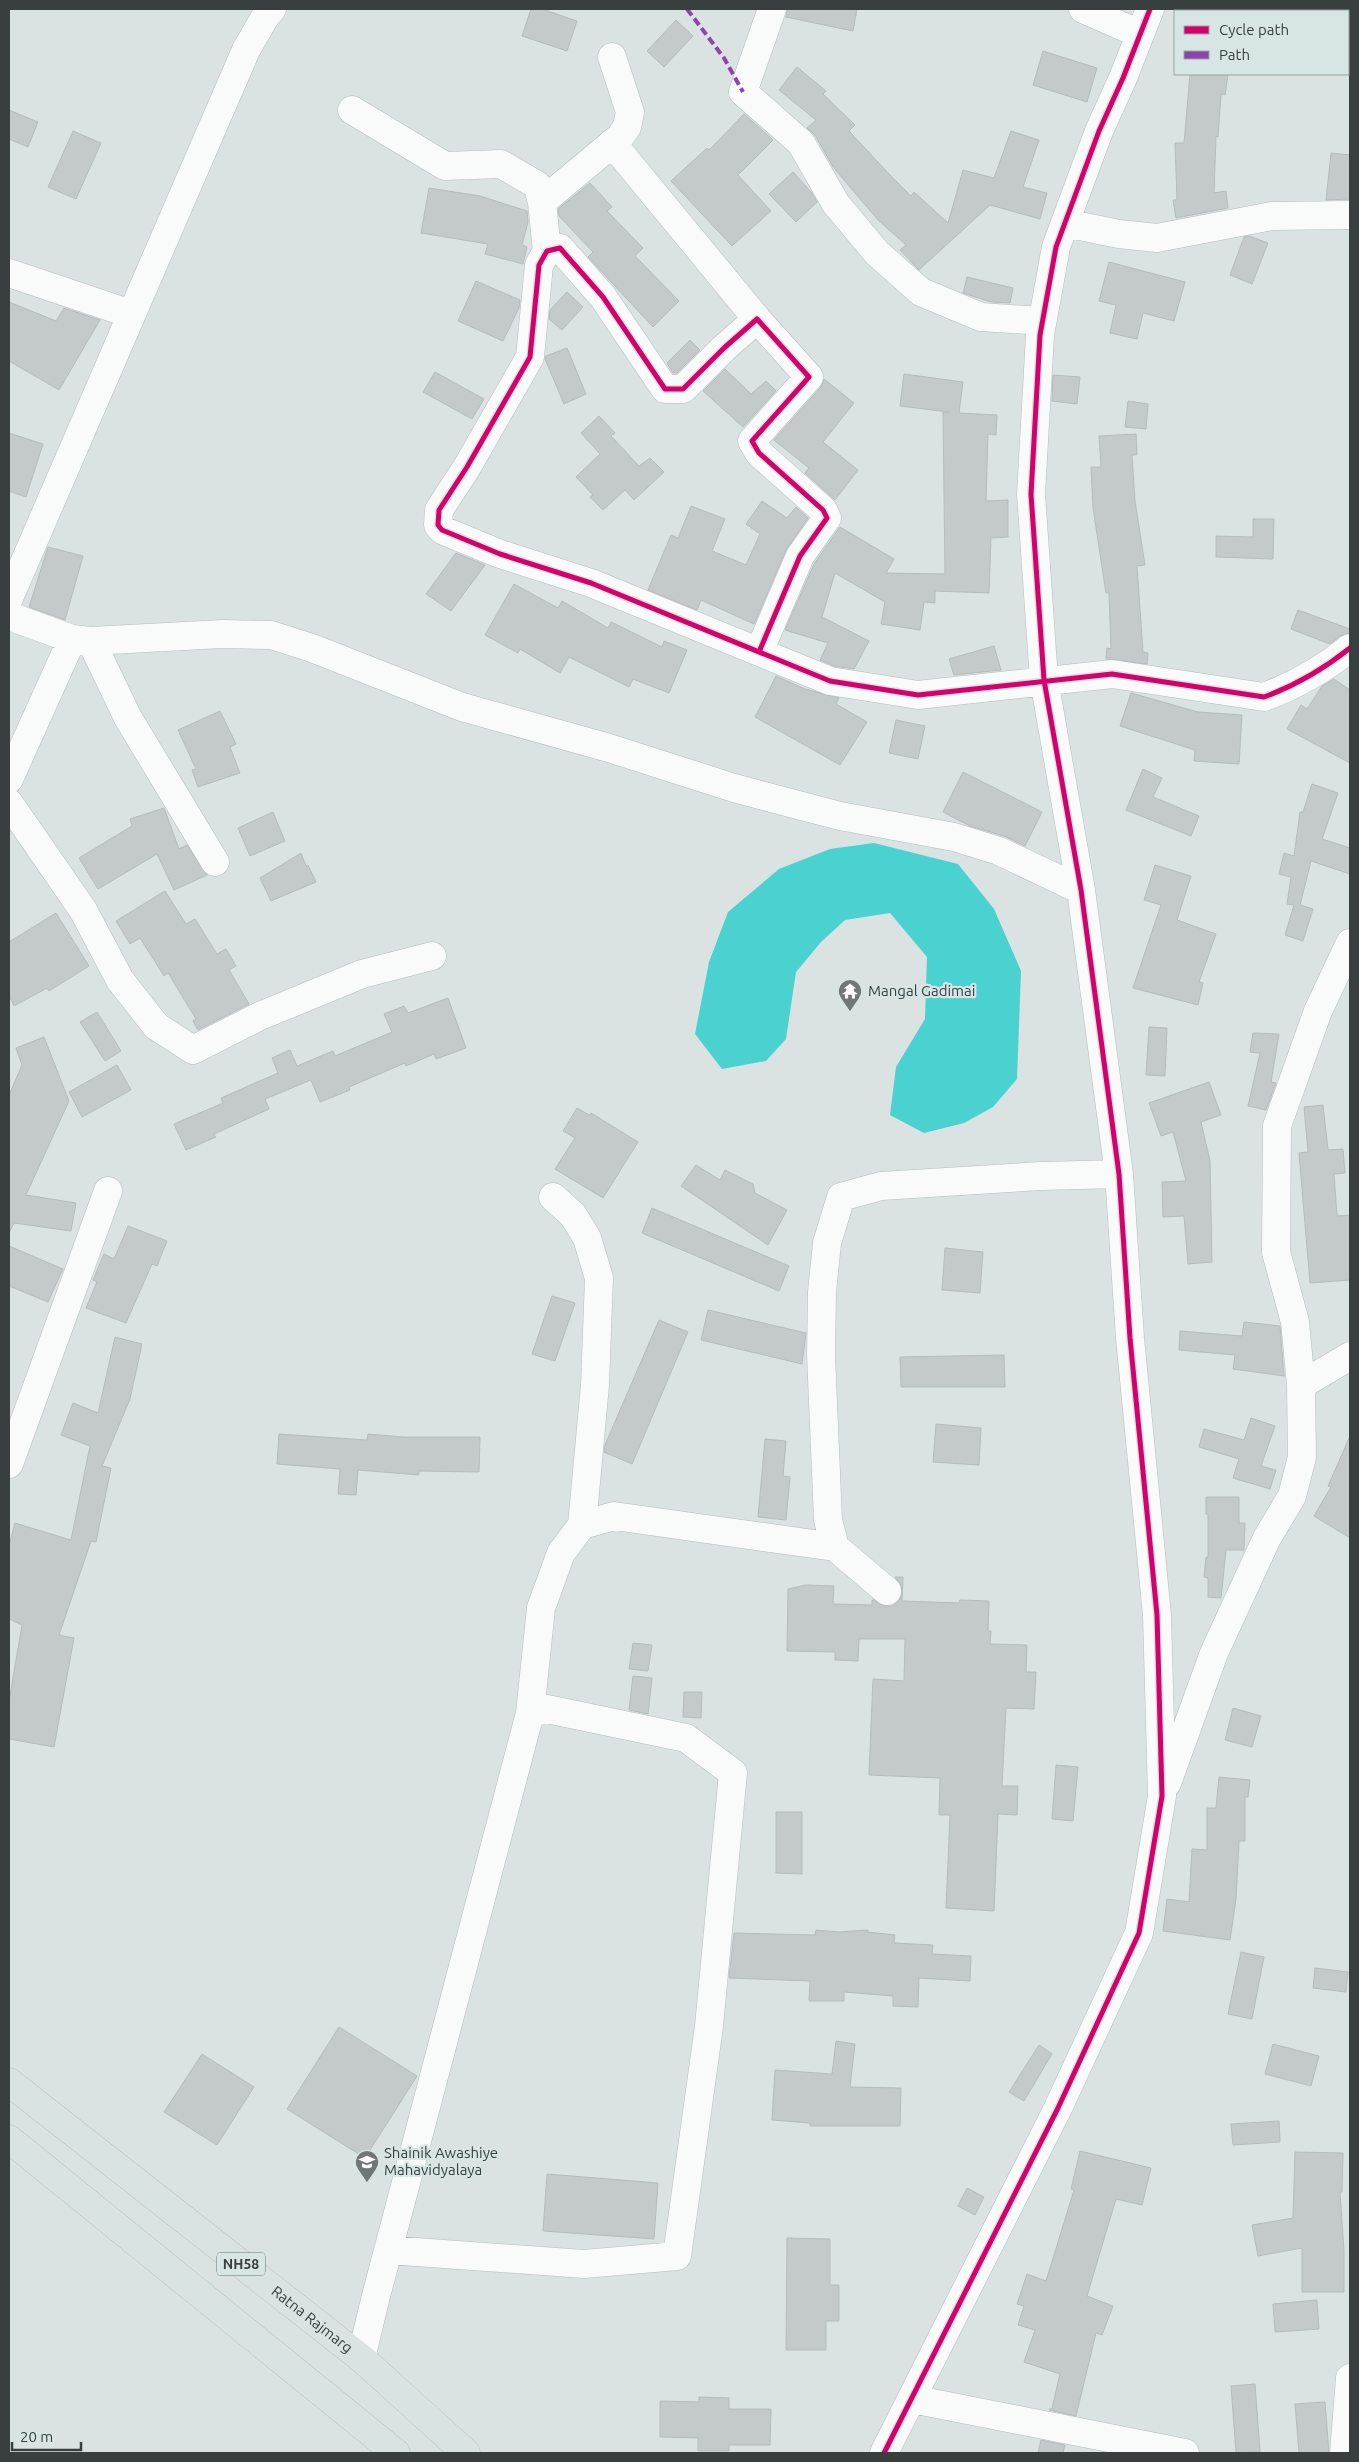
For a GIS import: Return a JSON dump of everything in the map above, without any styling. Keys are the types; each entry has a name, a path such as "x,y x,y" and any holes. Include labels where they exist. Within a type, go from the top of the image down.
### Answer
{"main road":[{"name":"Ratna Rajmarg","path":"9,2082 362,2358 466,2453"},
{"path":"9,2139 396,2453"}],"street":[{"path":"9,598 246,50 265,17 272,9"},
{"path":"772,9 743,92 801,143 836,204 877,253 921,292 981,317 1042,321"},
{"path":"1083,9 1140,34"},
{"path":"1150,9 1099,131 1056,247 1042,321 1035,394 1031,494 1044,680 1081,890 1119,1174 1130,1338 1157,1615 1162,1796"},
{"path":"542,202 628,128 630,112 612,57"},
{"path":"352,110 445,166 501,164 537,185 542,202 547,251 539,265 530,357 467,466 439,510 438,526 442,530 500,554 591,583 830,681 918,694 1112,674 1264,697 1281,691 1329,663 1350,648"},
{"path":"612,143 757,319 809,377 752,440 753,446 786,479 823,510 827,518 800,556 759,652"},
{"path":"1065,223 1118,234 1157,238 1272,216 1350,215"},
{"path":"547,251 560,248 603,296 665,389 683,389 724,348 757,319"},
{"path":"9,273 132,314"},
{"path":"9,616 82,640 222,634 271,635 312,648 462,707 609,748 734,788 840,816 963,839 999,851 1081,890"},
{"path":"9,779 82,640"},
{"path":"82,640 215,862"},
{"path":"9,803 83,910 120,980 156,1026 193,1050 260,1016 362,974 432,956"},
{"path":"884,2453 1058,2108 1139,1933 1162,1796 1214,1653 1267,1538 1292,1496 1302,1457 1301,1385 1295,1322 1276,1252 1277,1126 1318,1011 1350,943"},
{"path":"835,1547 828,1520 821,1346 822,1292 827,1243 841,1197 881,1186 1041,1176 1119,1174"},
{"path":"9,1464 108,1191"},
{"path":"362,2358 388,2250 530,1714 542,1608 561,1554 582,1525 595,1385 599,1278 587,1238 573,1215 552,1197"},
{"path":"1301,1385 1350,1356"},
{"path":"582,1525 614,1516 835,1547 887,1591"},
{"path":"388,2250 584,2264 676,2256 709,2026 732,1773 686,1738 547,1709 530,1714"},
{"path":"1344,2453 1350,2378"},
{"path":"912,2399 1185,2453"}],"water":[{"path":"874,843 958,864 994,909 1021,971 1017,1079 993,1107 964,1123 924,1133 890,1115 896,1067 925,1019 927,957 890,913 845,920 821,942 796,972 786,1039 766,1061 722,1069 695,1034 709,962 728,912 779,869 830,849"}],"building":[{"path":"531,9 542,9 577,21 567,51 522,36"},
{"path":"787,9 857,9 853,31 786,17"},
{"path":"676,20 693,36 664,67 647,51"},
{"path":"1043,51 1097,68 1087,102 1033,85"},
{"path":"797,67 826,91 823,94 855,125 849,131 891,176 911,196 914,192 948,223 963,170 994,178 1011,131 1039,140 1023,187 1047,193 1040,219 990,205 919,270 900,250 906,245 878,220 833,167 815,135 807,128 816,120 779,90"},
{"path":"1190,75 1228,75 1225,95 1221,94 1218,137 1216,136 1214,193 1226,191 1228,208 1176,218 1173,200 1177,200 1175,143 1184,143"},
{"path":"9,110 38,122 28,147 9,139"},
{"path":"744,114 773,140 738,175 771,211 732,246 671,181 707,148 709,150"},
{"path":"73,131 101,143 76,199 48,187"},
{"path":"1331,153 1350,155 1350,199 1326,200"},
{"path":"793,172 811,192 817,202 796,222 769,194"},
{"path":"590,183 612,207 607,211 643,248 635,256 679,301 653,327 588,257 593,252 559,216 558,209"},
{"path":"429,188 480,196 527,211 528,222 522,245 527,247 523,264 485,254 488,244 421,233"},
{"path":"1249,236 1268,243 1252,284 1230,275 1244,237"},
{"path":"1109,262 1185,282 1174,321 1143,313 1137,339 1110,333 1116,305 1099,301"},
{"path":"967,277 1013,288 1010,303 991,302 963,293"},
{"path":"476,281 520,300 519,308 503,341 458,321"},
{"path":"567,292 583,307 562,330 549,319 550,310"},
{"path":"9,302 56,321 64,308 100,320 59,390 9,361"},
{"path":"690,340 700,350 677,373 673,373 667,363"},
{"path":"567,348 586,394 564,404 545,359 546,356"},
{"path":"725,369 751,394 766,381 776,391 743,427 703,391"},
{"path":"435,372 484,399 472,419 423,392"},
{"path":"904,374 963,382 959,413 997,415 996,435 988,434 986,501 1008,500 1008,537 991,538 989,593 935,591 935,603 924,602 920,630 881,624 885,602 835,573 822,617 869,641 854,669 834,666 820,660 828,643 785,630 814,564 840,527 894,559 886,573 945,574 943,412 949,412 900,406"},
{"path":"1053,375 1080,377 1077,404 1052,401"},
{"path":"824,379 854,403 823,442 858,470 835,500 805,473 809,468 774,440 821,387"},
{"path":"1128,401 1148,404 1146,429 1125,427"},
{"path":"599,416 615,433 611,436 639,466 650,458 664,472 634,500 625,490 603,510 590,497 593,495 576,477 600,454 581,433"},
{"path":"9,433 43,444 26,497 9,491"},
{"path":"1136,434 1137,455 1132,455 1135,501 1145,565 1137,566 1143,652 1148,653 1147,664 1106,659 1107,648 1111,649 1109,593 1106,593 1093,508 1091,467 1101,467 1099,436"},
{"path":"762,501 787,518 796,507 808,518 786,550 754,624 701,600 697,610 648,590 671,535 678,538 691,506 725,519 712,551 746,565 760,534 746,524"},
{"path":"1253,519 1274,519 1273,559 1216,557 1216,536 1253,537"},
{"path":"48,547 83,556 65,620 29,607"},
{"path":"456,553 485,565 451,611 426,594"},
{"path":"514,584 558,608 562,601 608,628 611,622 662,647 664,641 687,650 669,693 633,679 629,687 569,657 560,673 520,649 518,653 485,635"},
{"path":"1298,610 1350,629 1349,633 1340,636 1330,644 1291,629"},
{"path":"994,646 1001,670 954,675 949,659"},
{"path":"776,676 805,689 839,698 836,704 867,722 840,765 755,717"},
{"path":"1334,679 1350,690 1350,763 1287,729 1301,705 1307,709 1322,686"},
{"path":"1131,693 1198,712 1242,715 1239,764 1194,761 1195,750 1120,726"},
{"path":"220,711 236,744 230,747 240,773 198,787 192,770 196,769 178,730"},
{"path":"896,720 925,726 918,759 889,753"},
{"path":"1143,769 1162,778 1153,797 1199,816 1191,836 1126,810"},
{"path":"963,772 1042,812 1025,846 1004,836 970,826 943,812"},
{"path":"1312,784 1338,793 1322,839 1350,848 1350,874 1311,861 1300,905 1313,909 1303,941 1285,935 1294,905 1287,904 1291,877 1279,874 1284,853 1294,856 1300,812 1303,812"},
{"path":"164,808 179,849 187,845 207,875 174,890 157,854 98,889 79,858 132,826 130,819"},
{"path":"273,812 285,841 250,856 238,828"},
{"path":"301,853 306,866 308,865 316,882 271,901 260,878"},
{"path":"1155,865 1191,876 1177,920 1216,934 1199,982 1203,983 1198,1005 1133,988 1161,905 1144,900"},
{"path":"165,891 186,924 195,919 217,954 226,949 236,966 229,970 249,1004 198,1030 193,1021 196,1019 168,973 164,976 140,938 130,944 116,921"},
{"path":"56,913 89,966 49,991 47,988 14,1006 9,995 9,942"},
{"path":"448,998 466,1048 436,1059 434,1054 406,1066 405,1063 349,1087 350,1090 320,1102 311,1080 265,1099 269,1109 214,1134 216,1137 186,1150 174,1124 223,1103 221,1098 278,1073 272,1058 290,1050 297,1066 333,1051 335,1056 392,1032 384,1014 404,1006 408,1013"},
{"path":"97,1012 121,1051 105,1061 80,1022"},
{"path":"1149,1027 1167,1028 1165,1076 1146,1075"},
{"path":"1253,1033 1279,1034 1271,1082 1276,1083 1266,1110 1248,1106 1260,1053 1250,1052"},
{"path":"44,1037 69,1101 26,1195 76,1203 71,1231 14,1223 9,1233 9,1095 22,1065 16,1048"},
{"path":"117,1065 131,1090 82,1117 69,1092"},
{"path":"1209,1082 1221,1115 1201,1122 1210,1161 1212,1262 1188,1264 1184,1216 1163,1217 1162,1182 1186,1181 1173,1132 1161,1136 1149,1103"},
{"path":"1323,1105 1328,1150 1343,1149 1345,1173 1334,1174 1337,1216 1350,1215 1350,1280 1310,1283 1299,1153 1308,1152 1304,1107"},
{"path":"577,1108 589,1115 591,1113 638,1142 603,1198 555,1169 575,1138 563,1131"},
{"path":"696,1165 720,1180 725,1170 753,1184 755,1193 787,1210 768,1245 681,1186"},
{"path":"652,1208 789,1266 779,1291 642,1233"},
{"path":"128,1226 167,1241 157,1266 152,1264 126,1323 86,1308 97,1282 93,1280 104,1254 114,1259"},
{"path":"9,1246 63,1269 48,1302 9,1286"},
{"path":"945,1248 983,1252 980,1293 942,1290"},
{"path":"552,1296 575,1303 555,1361 532,1354"},
{"path":"708,1310 806,1333 802,1364 701,1340"},
{"path":"659,1320 688,1332 632,1464 604,1452 605,1445"},
{"path":"1244,1322 1280,1326 1284,1376 1233,1369 1235,1355 1179,1350 1180,1331 1242,1336"},
{"path":"115,1337 142,1344 130,1399 102,1466 111,1468 96,1542 91,1541 59,1635 74,1638 54,1747 9,1739 9,1701 22,1625 9,1619 9,1545 15,1523 71,1540 90,1446 61,1435 73,1403 98,1413"},
{"path":"1004,1355 1005,1387 901,1387 900,1357"},
{"path":"1251,1418 1275,1426 1261,1466 1276,1470 1270,1489 1233,1478 1239,1459 1199,1447 1204,1429 1244,1440"},
{"path":"936,1424 981,1428 979,1465 933,1462"},
{"path":"279,1434 367,1440 368,1434 403,1437 480,1437 479,1472 419,1471 419,1475 358,1470 356,1495 338,1494 340,1469 277,1464"},
{"path":"1350,1436 1350,1538 1314,1516 1331,1487 1328,1486"},
{"path":"765,1439 786,1441 783,1476 790,1477 786,1520 758,1517"},
{"path":"1206,1497 1239,1497 1239,1523 1245,1523 1244,1550 1226,1550 1221,1598 1208,1597 1208,1578 1204,1577 1206,1557 1208,1557"},
{"path":"895,1577 903,1577 902,1601 959,1603 960,1600 989,1601 988,1631 991,1631 990,1644 1027,1645 1026,1672 1036,1672 1034,1709 1006,1708 1002,1786 1018,1786 1017,1815 998,1814 994,1911 946,1908 950,1815 939,1815 940,1778 869,1775 873,1679 904,1681 905,1639 859,1639 858,1661 835,1660 835,1652 787,1651 788,1589 806,1585 834,1586 833,1604 872,1605 872,1600 874,1600 884,1606 892,1606 899,1601 902,1593 901,1585"},
{"path":"633,1643 652,1645 648,1671 629,1669"},
{"path":"633,1676 652,1678 648,1714 629,1710"},
{"path":"684,1692 702,1692 701,1718 683,1717"},
{"path":"1233,1708 1261,1716 1252,1747 1225,1740"},
{"path":"1056,1765 1078,1767 1073,1821 1052,1819"},
{"path":"1219,1777 1250,1780 1248,1797 1245,1797 1245,1841 1239,1841 1236,1899 1230,1940 1163,1931 1167,1899 1189,1902 1192,1849 1207,1850 1207,1808 1216,1808"},
{"path":"776,1812 802,1812 802,1874 776,1873"},
{"path":"816,1930 838,1932 868,1930 868,1932 895,1935 894,1943 933,1945 932,1954 971,1956 970,1981 919,1978 918,2007 893,2006 893,1996 844,1992 844,2001 809,2001 810,1981 729,1978 734,1933 815,1935"},
{"path":"1241,1952 1264,1957 1252,2019 1228,2014"},
{"path":"1315,1968 1348,1972 1346,1992 1313,1988"},
{"path":"339,2027 417,2076 365,2158 287,2109"},
{"path":"836,2041 855,2044 850,2087 901,2088 900,2126 810,2126 810,2123 772,2120 775,2070 832,2074"},
{"path":"1273,2044 1319,2056 1311,2086 1265,2074"},
{"path":"1039,2045 1052,2054 1024,2101 1009,2092"},
{"path":"202,2054 254,2087 217,2145 164,2112"},
{"path":"1279,2121 1280,2142 1233,2145 1231,2124"},
{"path":"1080,2151 1151,2168 1142,2205 1116,2199 1087,2296 1113,2306 1102,2335 1096,2333 1076,2416 1049,2410 1052,2408 1060,2374 1024,2362 1035,2330 1018,2325 1024,2306 1017,2304 1027,2274 1046,2281 1074,2190 1071,2189"},
{"path":"1295,2152 1343,2153 1342,2192 1340,2192 1344,2251 1344,2292 1302,2292 1302,2248 1258,2256 1252,2225 1293,2218"},
{"path":"547,2174 658,2183 654,2239 543,2231"},
{"path":"967,2188 984,2197 975,2215 958,2206"},
{"path":"787,2238 830,2239 830,2285 839,2285 839,2321 826,2321 826,2350 786,2350"},
{"path":"1317,2300 1319,2329 1275,2332 1273,2304"},
{"path":"1255,2384 1260,2452 1236,2453 1231,2386"},
{"path":"699,2397 729,2398 729,2409 771,2409 770,2445 729,2445 729,2451 698,2451 698,2438 660,2437 660,2401 699,2402"},
{"path":"1325,2402 1329,2453 1299,2453 1295,2404"},
{"path":"1041,2440 1065,2445 1063,2453 1038,2453"}],"marked path":[{"path":"687,9 724,58 743,92"}],"cycle path":[{"path":"884,2453 1058,2108 1139,1933 1162,1796 1157,1615 1130,1338 1119,1174 1081,890 1044,680 1031,494 1040,335 1056,247 1099,131 1123,78 1150,9"},
{"path":"759,652 800,556 827,518 823,510 759,453 752,441 809,377 757,319 724,348 683,389 665,389 603,297 560,248 547,251 539,265 530,357 467,467 439,510 438,525 442,530 500,554 591,583 830,681 918,695 1112,674 1264,697 1287,688 1309,676 1350,648"}],"place":[{"name":"Mangal Gadimai","path":"850,1012"},
{"name":"Shainik Awashiye Mahavidyalaya","path":"367,2183"}]}
